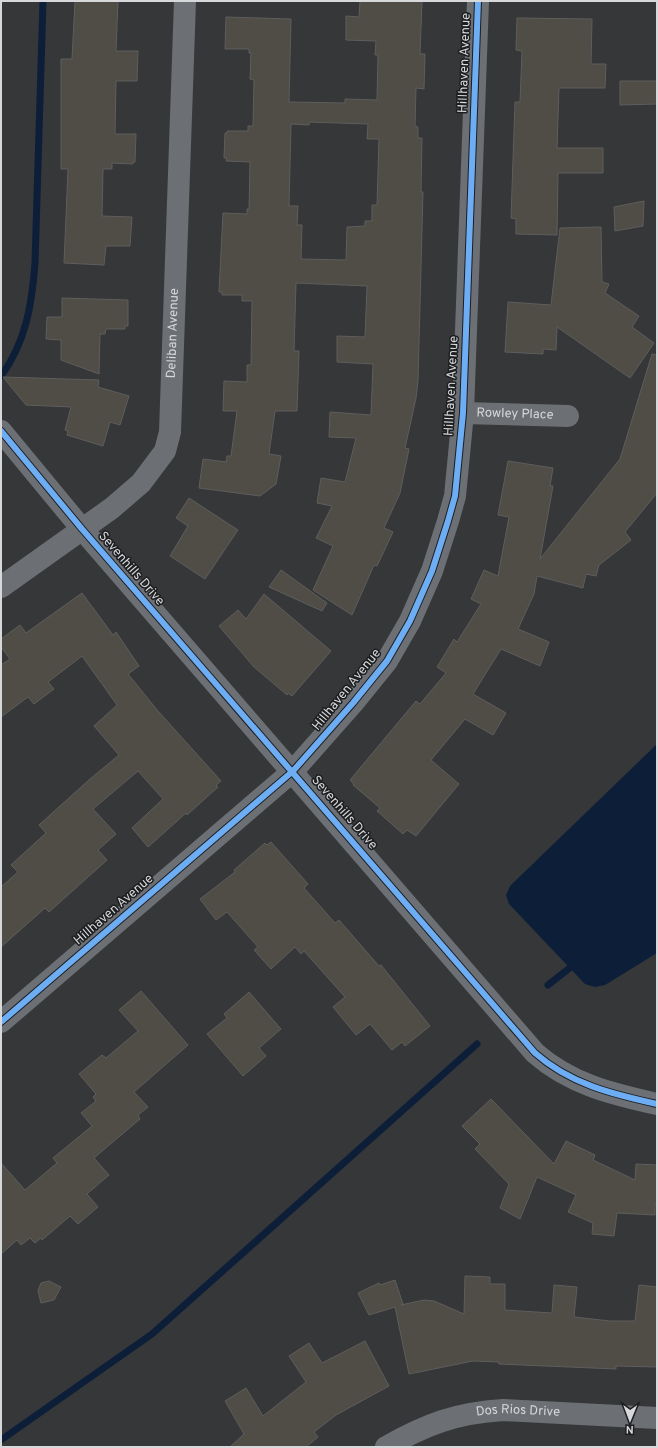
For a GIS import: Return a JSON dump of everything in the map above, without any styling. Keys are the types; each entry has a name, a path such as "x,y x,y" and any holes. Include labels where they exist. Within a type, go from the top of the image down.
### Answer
{"street":[{"name":"Deliban Avenue","path":"1,587 112,508 141,483 165,451 170,432 185,1"},
{"name":"Hillhaven Avenue","path":"1,1022 293,771 353,703 387,661 410,620 432,571 454,496 463,413 478,1"},
{"name":"Rowley Place","path":"463,413 568,416"},
{"name":"Sevenhills Drive","path":"1,431 82,529 415,912 504,1019 550,1066 588,1086 657,1104"},
{"name":"Dos Rios Drive","path":"386,1447 415,1431 444,1419 489,1411 503,1410 657,1418"}],"water":[{"path":"657,744 657,953 605,985 595,987 585,984 509,904 506,895 510,886"}],"building":[{"path":"75,1 118,1 116,51 138,51 137,81 116,81 115,134 136,134 135,162 133,162 133,164 112,163 112,169 103,169 102,216 132,217 130,246 106,246 104,265 64,263 68,169 61,169 61,59 72,59"},
{"path":"360,1 422,1 420,54 425,54 424,89 416,88 415,126 418,127 418,138 422,138 421,192 423,192 418,381 416,398 405,448 409,449 400,493 384,528 393,532 377,566 374,565 352,615 313,590 333,546 316,538 332,506 317,503 321,478 345,482 356,438 329,437 330,412 371,415 373,364 337,362 337,336 365,337 367,286 296,283 294,351 299,351 297,411 275,411 269,454 281,456 276,484 260,496 199,488 203,459 226,462 227,456 231,456 237,411 223,411 224,381 247,382 247,365 251,365 252,301 242,301 242,295 222,295 222,292 219,292 223,213 247,214 247,209 249,209 250,162 226,161 227,158 224,158 225,133 227,133 227,131 248,131 248,126 253,126 254,80 250,79 251,53 249,53 249,49 225,49 226,17 291,19 289,102 345,103 345,99 377,100 378,55 375,55 376,41 346,40 346,16 359,17","holes":["309,122 368,124 367,139 379,139 377,205 372,205 372,221 365,221 365,226 347,227 346,260 301,259 302,225 297,225 298,206 289,206 291,124 309,125"]},
{"path":"517,18 592,19 591,64 606,64 605,88 559,88 557,148 603,148 603,173 558,173 557,235 516,234 516,219 511,218 515,102 520,102 522,51 516,50"},
{"path":"620,81 657,81 657,104 620,105"},
{"path":"644,201 643,226 615,231 614,207"},
{"path":"601,227 602,282 609,284 605,293 639,316 632,327 654,343 630,378 557,327 556,350 543,349 543,354 505,352 508,302 551,305 560,228"},
{"path":"62,298 128,300 128,326 125,326 125,329 106,329 105,334 100,334 99,374 61,360 61,340 46,339 47,317 62,317"},
{"path":"652,354 657,355 657,493 625,532 631,540 599,565 596,576 586,574 583,588 537,576 534,594 518,629 549,642 540,666 501,649 473,694 506,713 493,735 465,719 431,760 459,784 416,836 407,830 403,834 377,811 380,808 353,785 354,784 350,780 416,701 420,704 446,673 437,667 454,639 457,642 481,604 471,599 484,570 498,576 509,517 498,515 508,461 553,468 550,486 553,486 540,559 620,459"},
{"path":"3,377 99,380 98,387 129,396 120,425 110,422 103,446 67,435 68,431 65,430 71,407 26,405"},
{"path":"189,498 238,530 205,579 170,556 188,526 176,518"},
{"path":"281,570 327,603 322,611 269,587"},
{"path":"82,593 113,635 116,632 139,666 128,674 158,711 221,781 216,785 218,787 148,847 132,828 163,799 138,771 93,809 116,834 98,850 107,860 49,912 45,908 1,947 1,887 18,872 11,865 46,833 39,825 119,755 94,726 117,705 82,656 48,682 54,689 34,704 28,697 1,717 1,665 10,659 1,647 1,639 20,625 26,633"},
{"path":"264,594 331,651 292,696 288,693 287,695 254,667 219,626 238,610 246,619"},
{"path":"271,842 308,884 304,888 335,923 339,920 379,966 381,965 430,1026 405,1046 402,1042 392,1050 370,1024 356,1035 333,1007 345,997 304,951 301,954 295,947 271,969 254,950 258,947 227,912 216,920 200,899 235,872 234,870 265,843 267,845"},
{"path":"141,991 188,1045 134,1092 148,1107 138,1115 140,1119 94,1158 109,1175 87,1194 98,1207 78,1224 70,1216 42,1240 41,1238 35,1243 30,1238 21,1245 17,1240 1,1254 1,1163 25,1190 57,1163 53,1158 92,1126 81,1113 96,1101 93,1097 96,1094 79,1074 102,1055 106,1058 138,1031 119,1010"},
{"path":"249,992 281,1029 259,1048 266,1056 243,1076 207,1034 227,1018 224,1014"},
{"path":"491,1099 554,1164 566,1141 595,1155 593,1160 635,1180 636,1164 657,1165 657,1204 655,1204 655,1215 617,1213 614,1236 592,1234 593,1223 568,1212 576,1195 537,1177 520,1219 500,1208 509,1184 475,1149 480,1144 462,1126"},
{"path":"465,1276 490,1277 490,1284 505,1284 505,1310 552,1313 554,1285 577,1287 574,1317 610,1321 635,1321 639,1285 657,1287 657,1367 616,1366 616,1369 499,1364 499,1362 473,1361 409,1374 395,1307 369,1315 358,1293 379,1283 380,1285 395,1280 403,1304 401,1305 424,1300 434,1301 464,1314"},
{"path":"49,1281 61,1287 54,1300 41,1303 38,1291 41,1283"},
{"path":"365,1341 389,1386 336,1415 314,1432 318,1437 306,1447 230,1447 244,1434 225,1401 246,1388 263,1416 306,1382 289,1356 309,1343 322,1363"}],"waterway":[{"path":"1,376 10,363 22,336 30,308 34,278 43,1"},
{"path":"548,985 576,963"},
{"path":"1,1440 152,1334 477,1044"}],"cycle path":[{"path":"1,1022 293,771 353,703 387,661 410,621 432,571 455,496 463,413 478,1"},
{"path":"1,431 82,529 535,1053 548,1064 577,1080 608,1092 657,1104"}]}
